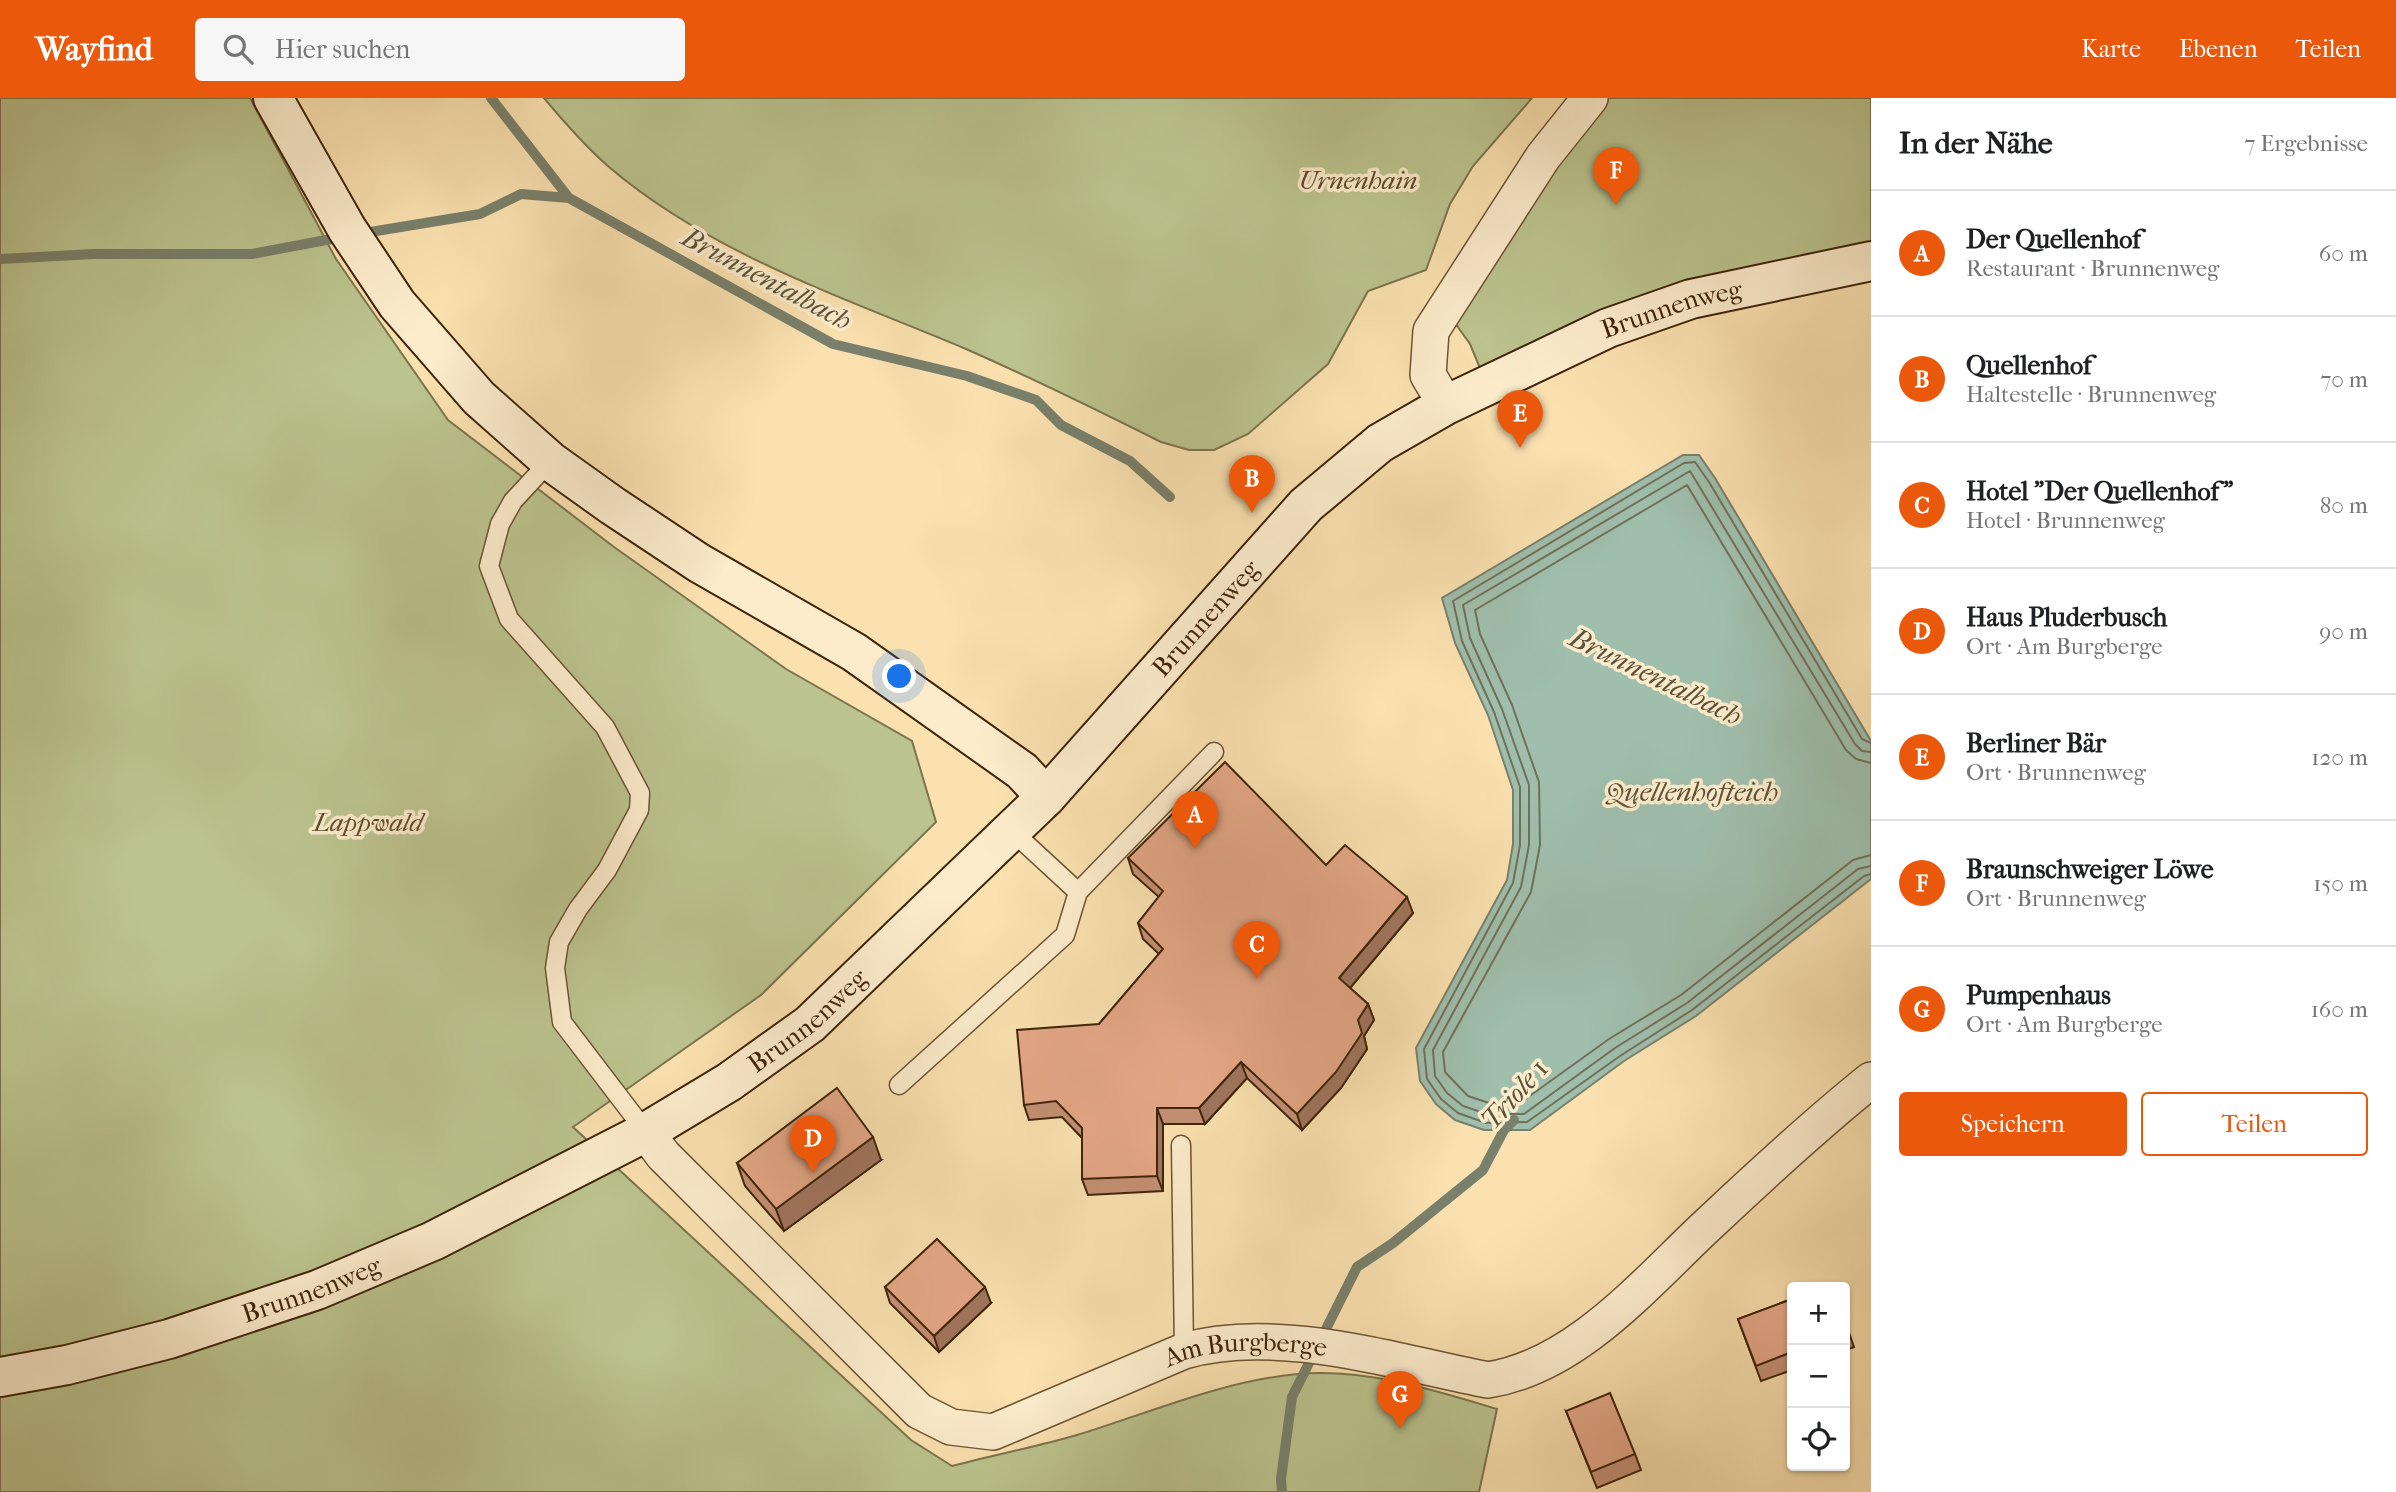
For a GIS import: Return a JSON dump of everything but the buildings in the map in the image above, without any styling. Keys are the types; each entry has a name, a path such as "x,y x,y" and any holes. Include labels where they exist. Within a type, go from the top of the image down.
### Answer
{"main road":[{"path":"273,98 355,242 397,304 432,347 480,398 550,461 699,563 854,652 1022,771 1046,797"},
{"name":"Brunnenweg","path":"0,1377 67,1365 169,1339 306,1294 433,1241 646,1132 729,1082 810,1024 1046,797 1306,505 1380,443 1446,405 1608,328 1691,299 1871,261"}],"street":[{"path":"1446,405 1428,374 1431,331 1543,157 1590,98"},
{"name":"Am Burgberge","path":"646,1132 663,1155 919,1411 951,1427 993,1432 1184,1351 1214,1342 1288,1342 1488,1380 1515,1376 1573,1346 1815,1124 1871,1080"}],"lane":[{"path":"550,461 513,501 500,524 489,566 509,619 606,727 640,793 639,810 607,870 578,909 559,942 555,968 562,1023 646,1132"},
{"path":"899,1085 1065,935 1078,892 1214,752"},
{"path":"1012,831 1078,892"},
{"path":"1181,1144 1184,1351"}],"green space":[{"name":"Lappwald","path":"0,98 250,98 336,259 448,420 614,547 786,669 912,741 936,822 761,995 573,1127 911,1440 952,1466 1077,1435 1242,1383 1298,1374 1348,1374 1399,1382 1497,1409 1479,1492 0,1492"},
{"name":"Urnenhain","path":"544,98 1532,98 1473,166 1450,204 1426,270 1368,291 1328,364 1248,434 1214,450 1189,450 1161,442 991,360 780,272 691,225 649,198 609,167 575,134"},
{"path":"1581,98 1871,98 1871,261 1487,385 1470,344 1445,309"}],"water":[{"name":"Quellenhofteich","path":"1683,455 1699,455 1715,478 1871,741 1871,879 1696,1016 1624,1061 1530,1130 1484,1130 1455,1120 1436,1104 1420,1081 1416,1048 1507,880 1513,844 1513,790 1488,715 1455,643 1442,598"}],"waterway":[{"name":"Brunnentalbach","path":"491,98 569,198 833,344 967,376 1036,400 1061,425 1130,461 1170,497"},
{"path":"358,234 480,214 521,194 569,198"},
{"path":"0,259 94,254 252,254 342,237"},
{"name":"Triole 1","path":"1282,1492 1281,1479 1292,1397 1357,1267 1393,1243 1483,1170 1504,1130 1514,1120"}],"place":[{"name":"Braunschweiger Löwe","path":"1616,205"},
{"name":"Berliner Bär","path":"1520,448"},
{"name":"Quellenhof","path":"1252,513"},
{"name":"Der Quellenhof","path":"1195,849"},
{"name":"Hotel \"Der Quellenhof\"","path":"1257,979"},
{"name":"Haus Pluderbusch","path":"813,1173"},
{"name":"Pumpenhaus","path":"1400,1429"}]}
